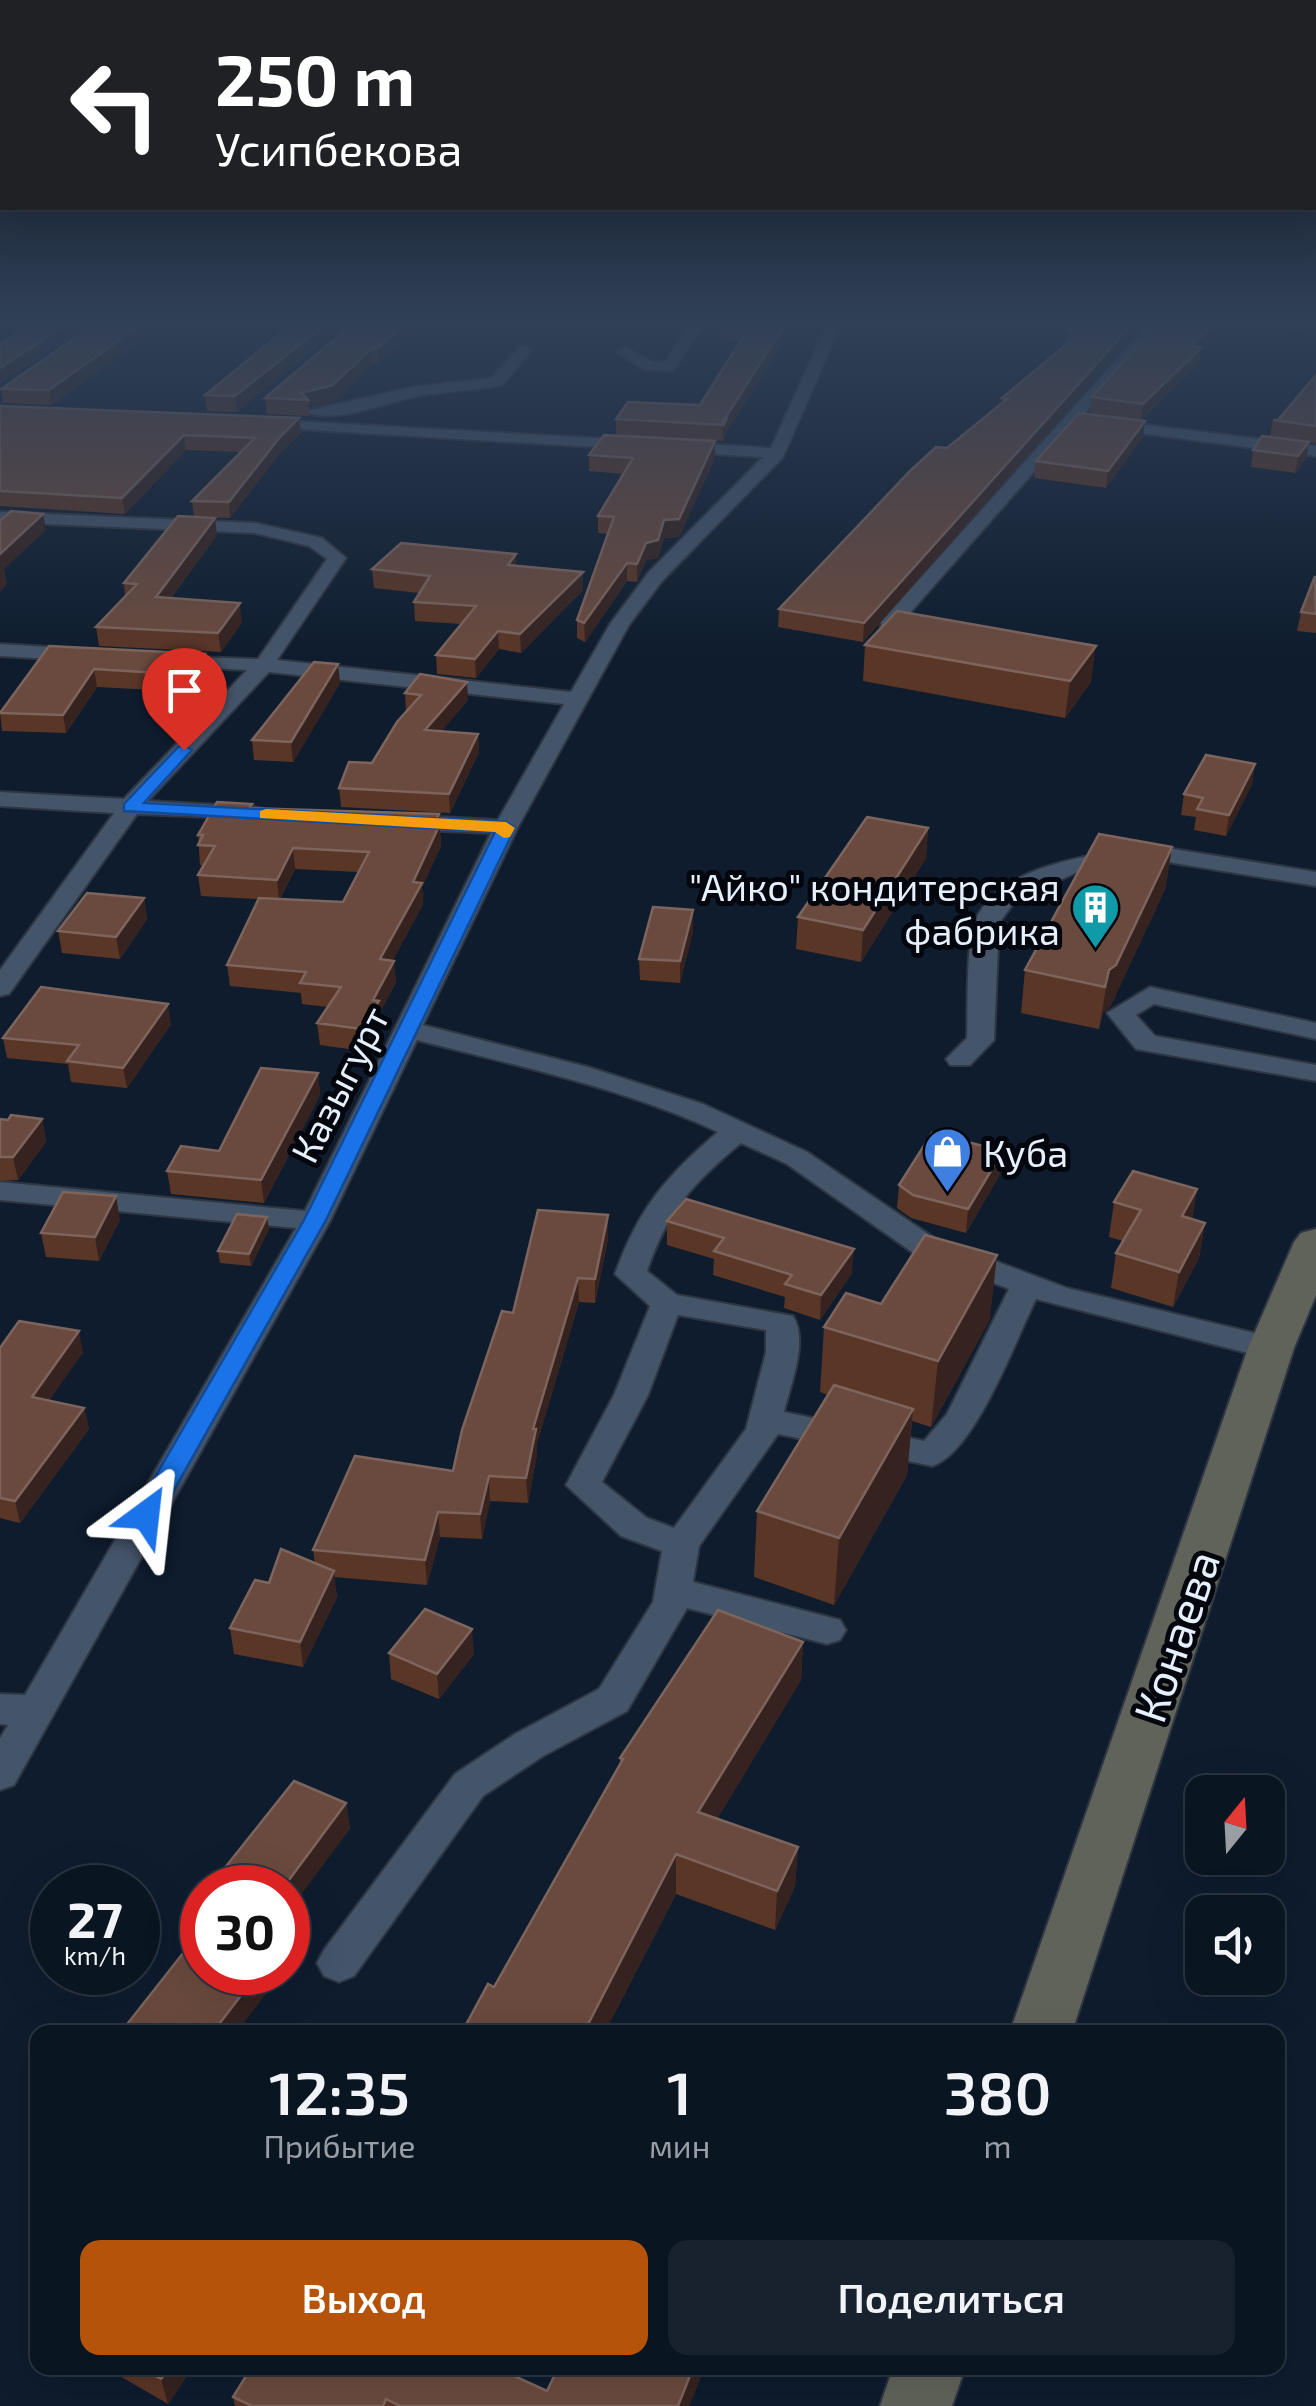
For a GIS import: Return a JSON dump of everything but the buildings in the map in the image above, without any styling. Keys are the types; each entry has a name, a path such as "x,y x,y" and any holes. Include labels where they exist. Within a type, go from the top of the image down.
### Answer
{"main road":[{"name":"Конаева","path":"1044,2025 1271,1348 1316,1242"},
{"path":"916,2406 927,2375"}],"street":[{"path":"431,432 777,453 786,432"},
{"path":"888,626 1057,432"},
{"path":"1170,432 1316,450"},
{"name":"Казыгурт","path":"0,1774 17,1710 315,1220 411,1030 506,828 620,624 655,577 777,453"},
{"path":"0,517 255,528 314,542 336,558 264,664 130,808 0,988"},
{"path":"0,650 104,656"},
{"path":"138,658 264,664 578,699"},
{"path":"0,799 269,815"},
{"path":"368,820 506,828"},
{"path":"960,1059 980,1040 986,923 1007,894 1076,864 1156,853 1316,879"},
{"path":"1316,1031 1150,996 1120,1013 1146,1043 1316,1074"},
{"path":"411,1030 578,1073 693,1110 797,1158 923,1246 1058,1296 1271,1348"},
{"path":"739,1130 663,1196 644,1232 631,1274 668,1304 782,1323 782,1352 762,1432"},
{"path":"0,1191 315,1220"},
{"path":"339,1963 469,1785 529,1745 613,1700 671,1603 682,1544 770,1421 932,1454 961,1419 1027,1284"},
{"path":"668,1304 631,1395 583,1485 634,1527 682,1544"},
{"path":"673,1591 828,1630"}],"slow traffic":[{"path":"266,815 506,828 504,833"}],"place":[{"name":"\"Айко\" кондитерская фабрика","path":"1095,950"},
{"name":"Куба","path":"948,1194"}],"route":[{"path":"146,1515 315,1220 411,1030 506,828 130,808 184,750"}]}
